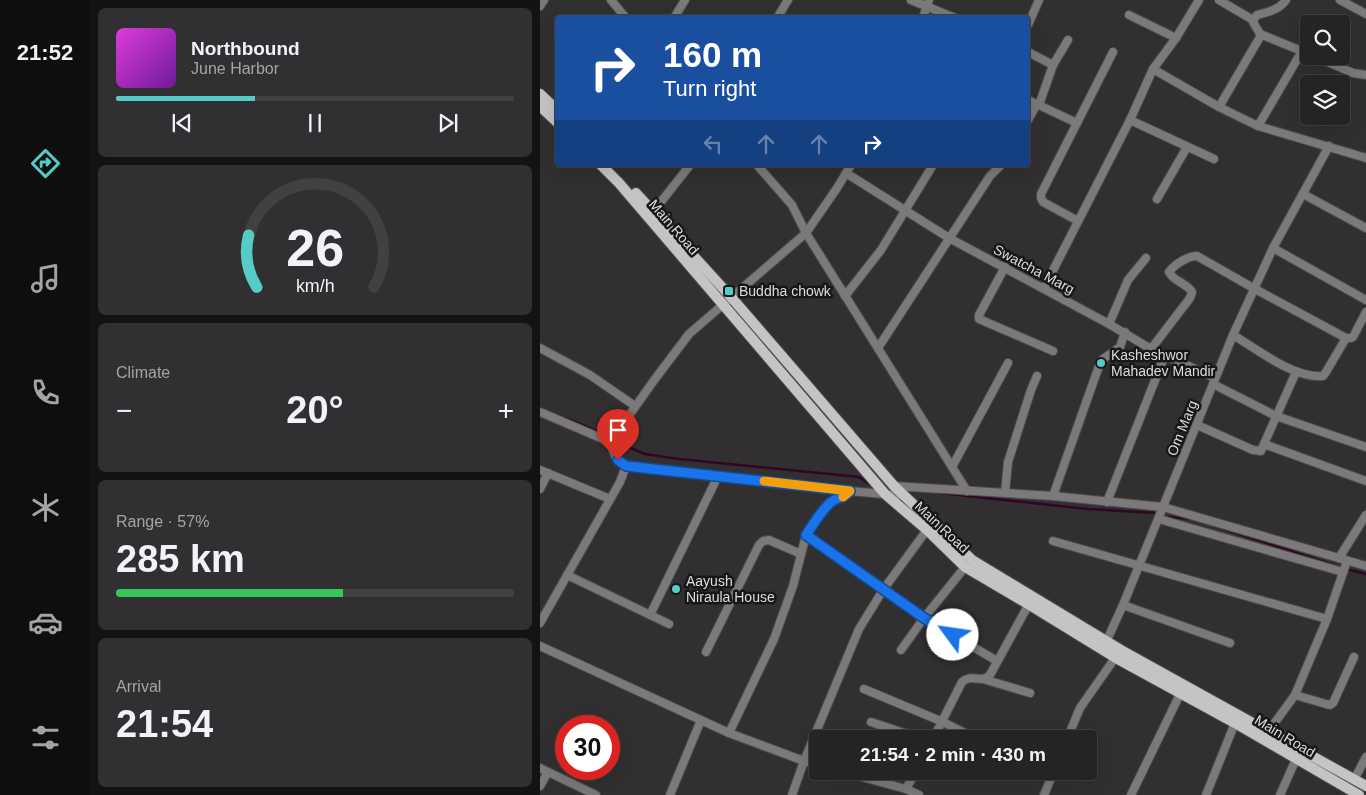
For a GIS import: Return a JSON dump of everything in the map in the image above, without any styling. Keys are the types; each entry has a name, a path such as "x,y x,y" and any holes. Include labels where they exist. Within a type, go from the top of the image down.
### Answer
{"main road":[{"path":"540,94 555,108"},
{"path":"540,106 555,120"},
{"name":"Main Road","path":"603,167 905,496 965,567 1106,642 1118,654"},
{"name":"Main Road","path":"612,167 653,212 727,300 885,494 1030,601 1182,690 1347,792 1359,795"},
{"name":"Main Road","path":"1182,690 1268,732 1366,786"}],"street":[{"path":"540,6 544,0"},
{"path":"611,0 624,15"},
{"path":"676,15 686,0"},
{"path":"779,15 788,0"},
{"path":"911,0 928,3 950,15"},
{"path":"1030,20 1039,0"},
{"path":"1044,288 1130,120 1153,69 1176,38 1199,0"},
{"path":"1219,0 1253,20 1253,24 1260,34 1300,51"},
{"path":"1253,20 1257,15 1283,5 1286,0"},
{"path":"1340,0 1366,14"},
{"path":"924,15 928,3"},
{"path":"1129,15 1176,38"},
{"path":"1219,107 1259,40 1260,34"},
{"path":"1030,117 1038,105 1053,65 1068,40"},
{"path":"1078,221 1040,198 1113,52"},
{"path":"1030,53 1053,65"},
{"path":"1258,126 1300,61"},
{"path":"1335,65 1353,73 1366,75"},
{"path":"1153,69 1219,107 1258,126 1366,158"},
{"path":"1030,101 1077,123"},
{"path":"1130,120 1214,159"},
{"name":"Om Marg","path":"1106,642 1124,605 1234,335 1273,248 1328,146"},
{"path":"1157,199 1187,147"},
{"path":"653,212 688,167"},
{"path":"610,442 689,334 806,233 849,167"},
{"path":"845,296 881,250 932,167"},
{"path":"878,348 990,176 999,167"},
{"path":"766,168 792,205 806,233 967,491"},
{"name":"Swatcha Marg","path":"846,173 949,238 1125,332 1151,349 1214,381 1276,416 1366,447"},
{"path":"1303,194 1366,228"},
{"path":"1273,248 1366,300"},
{"path":"1151,349 1190,298 1191,289 1171,276 1169,272 1191,256 1197,256 1346,338 1353,337 1366,312"},
{"path":"1109,324 1128,280 1146,258"},
{"path":"1004,267 979,315 979,319 1053,351"},
{"path":"1053,496 1103,359 1120,347 1125,332"},
{"path":"1234,335 1290,370 1312,376 1322,376 1346,338"},
{"path":"540,348 590,375 635,406"},
{"path":"1107,502 1165,355"},
{"path":"952,467 1008,363"},
{"path":"1197,425 1253,450 1261,451 1296,372"},
{"path":"1005,493 1008,462 1037,376"},
{"path":"540,412 610,442 616,458 626,466 905,496"},
{"path":"1264,444 1366,481"},
{"path":"540,623 620,482 626,466"},
{"path":"540,489 544,472 610,499"},
{"path":"650,615 718,476"},
{"path":"894,486 1053,496 1163,508 1344,565"},
{"path":"729,733 774,639 793,586 806,535 829,503 835,499 842,498 850,491"},
{"path":"1268,732 1295,695 1327,619 1344,565 1366,515"},
{"path":"1159,519 1344,565 1366,566"},
{"path":"792,795 804,761 859,629 883,590 930,526"},
{"path":"806,535 924,618 997,661"},
{"path":"706,652 763,541 769,540 801,554"},
{"path":"1053,541 1327,619"},
{"path":"901,650 965,567"},
{"path":"567,575 669,624"},
{"path":"983,679 990,675 1030,601"},
{"path":"1124,605 1230,643"},
{"path":"540,646 729,733 809,762"},
{"path":"1071,730 1080,708 1118,654"},
{"path":"1295,695 1330,705 1333,703 1354,657"},
{"path":"938,730 962,682 966,679 983,679 1030,693"},
{"path":"864,689 959,730"},
{"path":"1131,795 1182,690"},
{"path":"670,795 701,720"},
{"path":"871,722 895,730"},
{"path":"1206,795 1235,723"},
{"path":"1354,780 1366,757"},
{"path":"1280,795 1296,759"},
{"path":"540,768 580,791 596,795"},
{"path":"540,786 548,772"},
{"path":"873,780 906,789 919,795"},
{"path":"906,789 911,780"},
{"path":"1044,795 1050,780"}],"waterway":[{"path":"564,418 609,437"},
{"path":"621,444 645,454 859,477 871,485"},
{"path":"940,493 1088,509 1157,513"},
{"path":"1169,517 1193,519"},
{"path":"1215,526 1339,567 1366,574"}],"slow traffic":[{"path":"764,481 850,491 843,497"}],"place":[{"name":"Buddha chowk","path":"729,291"},
{"name":"Kasheshwor Mahadev Mandir","path":"1101,363"},
{"name":"Aayush Niraula House","path":"676,589"}],"route":[{"path":"618,460 626,466 850,491 842,498 835,499 829,503 806,535 924,618 953,635"}]}
